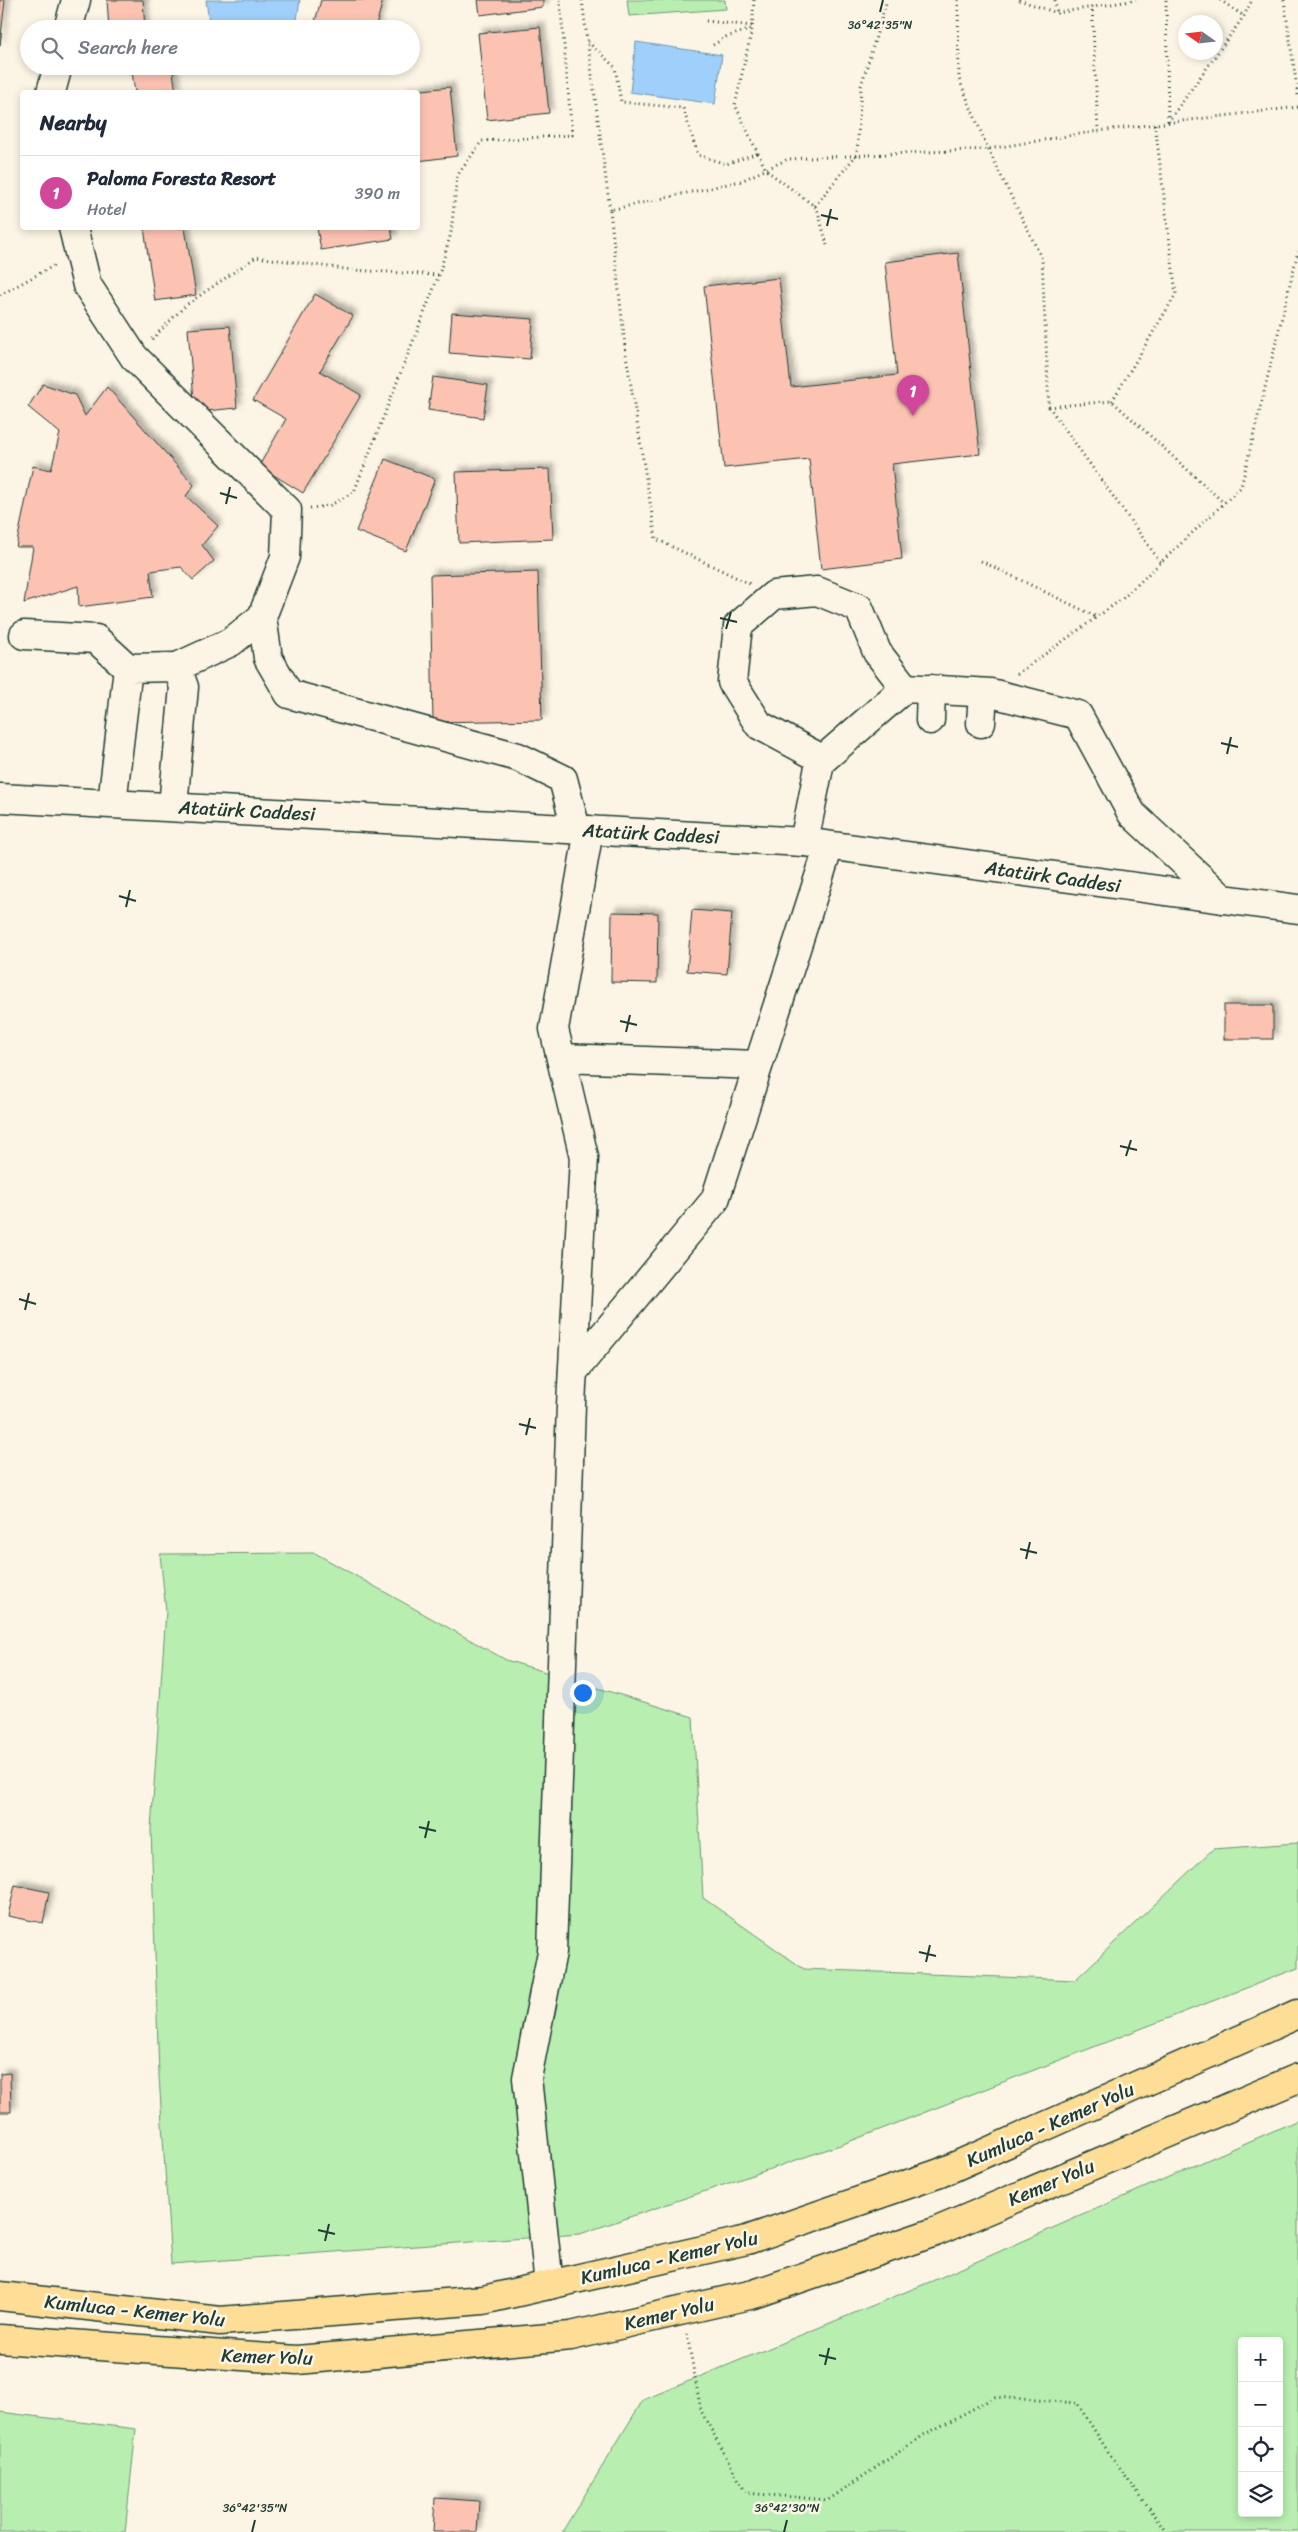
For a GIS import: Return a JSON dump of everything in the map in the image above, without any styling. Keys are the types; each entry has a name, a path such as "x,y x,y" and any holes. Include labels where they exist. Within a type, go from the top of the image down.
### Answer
{"highway":[{"name":"Kumluca - Kemer Yolu","path":"0,2296 220,2320 483,2300 747,2240 940,2173 1298,2014"},
{"name":"Kemer Yolu","path":"0,2339 297,2360 571,2336 754,2294 935,2232 1298,2078"}],"street":[{"path":"70,20 76,0"},
{"path":"52,90 56,75"},
{"path":"76,240 87,285 134,357 287,510 285,557 262,617 268,658 289,694 518,756 564,779 582,829 554,1029 584,1157 573,1372 552,1952 527,2078 549,2285"},
{"path":"822,759 758,725 732,682 738,626 774,595 817,591 860,608 877,652 918,688 930,720"},
{"path":"24,635 96,639 128,668 177,667 231,642 262,617"},
{"path":"173,806 184,686 177,667"},
{"path":"112,803 128,668"},
{"path":"573,1372 715,1200 758,1065 817,844 820,762 918,688 986,693 1078,715 1132,814 1223,899"},
{"path":"981,723 986,693"},
{"name":"Atatürk Caddesi","path":"0,798 582,829 817,844 1298,909"},
{"path":"561,1058 758,1065"}],"path":[{"path":"287,510 329,506 354,492 439,275 451,233 457,176 482,141 572,135 560,0"},
{"path":"582,0 610,210 626,355 656,539 774,595"},
{"path":"754,0 752,28 736,105 766,170 815,206 826,244"},
{"path":"815,206 857,154 861,86 887,0"},
{"path":"958,0 959,80 988,150 1042,259 1048,408 1161,563"},
{"path":"1019,0 1057,12 1136,0"},
{"path":"1055,0 1057,12"},
{"path":"1166,0 1168,123"},
{"path":"1220,0 1244,16"},
{"path":"1168,123 1244,16 1252,0"},
{"path":"1284,0 1298,95"},
{"path":"1092,6 1098,131"},
{"path":"706,21 752,28"},
{"path":"713,45 726,36 752,28"},
{"path":"587,41 615,67 621,102 682,108 698,155 726,164 758,153"},
{"path":"610,210 740,181 788,159 857,154 988,150 1098,131 1298,107"},
{"path":"1112,401 1176,294 1156,124"},
{"path":"0,295 76,240"},
{"path":"986,693 1122,599 1241,488 1298,251"},
{"path":"134,357 186,305 256,257 352,270 439,275"},
{"path":"1048,408 1112,401 1224,504"},
{"path":"981,561 1097,617"},
{"path":"683,2310 701,2411 746,2493 828,2500 924,2435 994,2397 1076,2403 1109,2453 1167,2532"}],"green space":[{"path":"627,0 725,0 726,9 629,16"},
{"path":"315,1553 506,1660 693,1717 703,1898 804,1969 1075,1980 1213,1849 1298,1843 1298,1968 843,2144 580,2234 171,2264 159,2076 151,1829 166,1611 160,1554"},
{"path":"1298,2120 1298,2532 562,2532 643,2400 937,2279"},
{"path":"0,2412 136,2429 125,2532 0,2532"}],"water":[{"path":"206,0 300,0 297,20 209,20"},
{"path":"636,42 722,55 715,104 630,92"}],"building":[{"path":"0,0 5,0 0,46"},
{"path":"107,0 143,0 144,20 108,20"},
{"path":"321,0 383,0 377,20 315,20"},
{"path":"478,0 543,0 543,7 480,15"},
{"path":"540,27 549,113 487,120 478,33"},
{"path":"132,75 173,75 176,90 135,90"},
{"path":"450,87 457,156 420,161 420,90"},
{"path":"144,230 185,230 196,295 155,301"},
{"path":"317,230 391,230 393,239 321,250"},
{"path":"958,253 980,454 892,464 902,559 821,569 809,459 724,468 704,286 779,278 791,387 897,375 885,262"},
{"path":"315,294 353,316 320,371 361,395 303,493 259,466 286,419 253,400"},
{"path":"452,313 533,319 530,359 449,353"},
{"path":"230,326 237,408 195,412 188,329"},
{"path":"433,377 488,385 483,418 428,410"},
{"path":"43,384 75,395 85,416 107,387 194,485 186,496 218,526 202,545 214,561 193,580 181,567 150,571 153,597 79,607 78,586 24,603 33,547 16,547 33,466 51,470 60,433 28,407"},
{"path":"385,459 435,479 406,551 356,531"},
{"path":"550,469 553,539 459,543 456,472"},
{"path":"538,572 542,720 433,722 430,575"},
{"path":"692,910 732,913 727,974 687,971"},
{"path":"612,912 658,913 657,983 611,982"},
{"path":"1224,1005 1273,1005 1273,1039 1224,1039"},
{"path":"15,1885 49,1892 43,1923 8,1916"},
{"path":"10,2073 11,2112 0,2112 0,2074"},
{"path":"435,2498 479,2501 477,2532 433,2532"}],"place":[{"name":"Paloma Foresta Resort","path":"913,416"}]}
